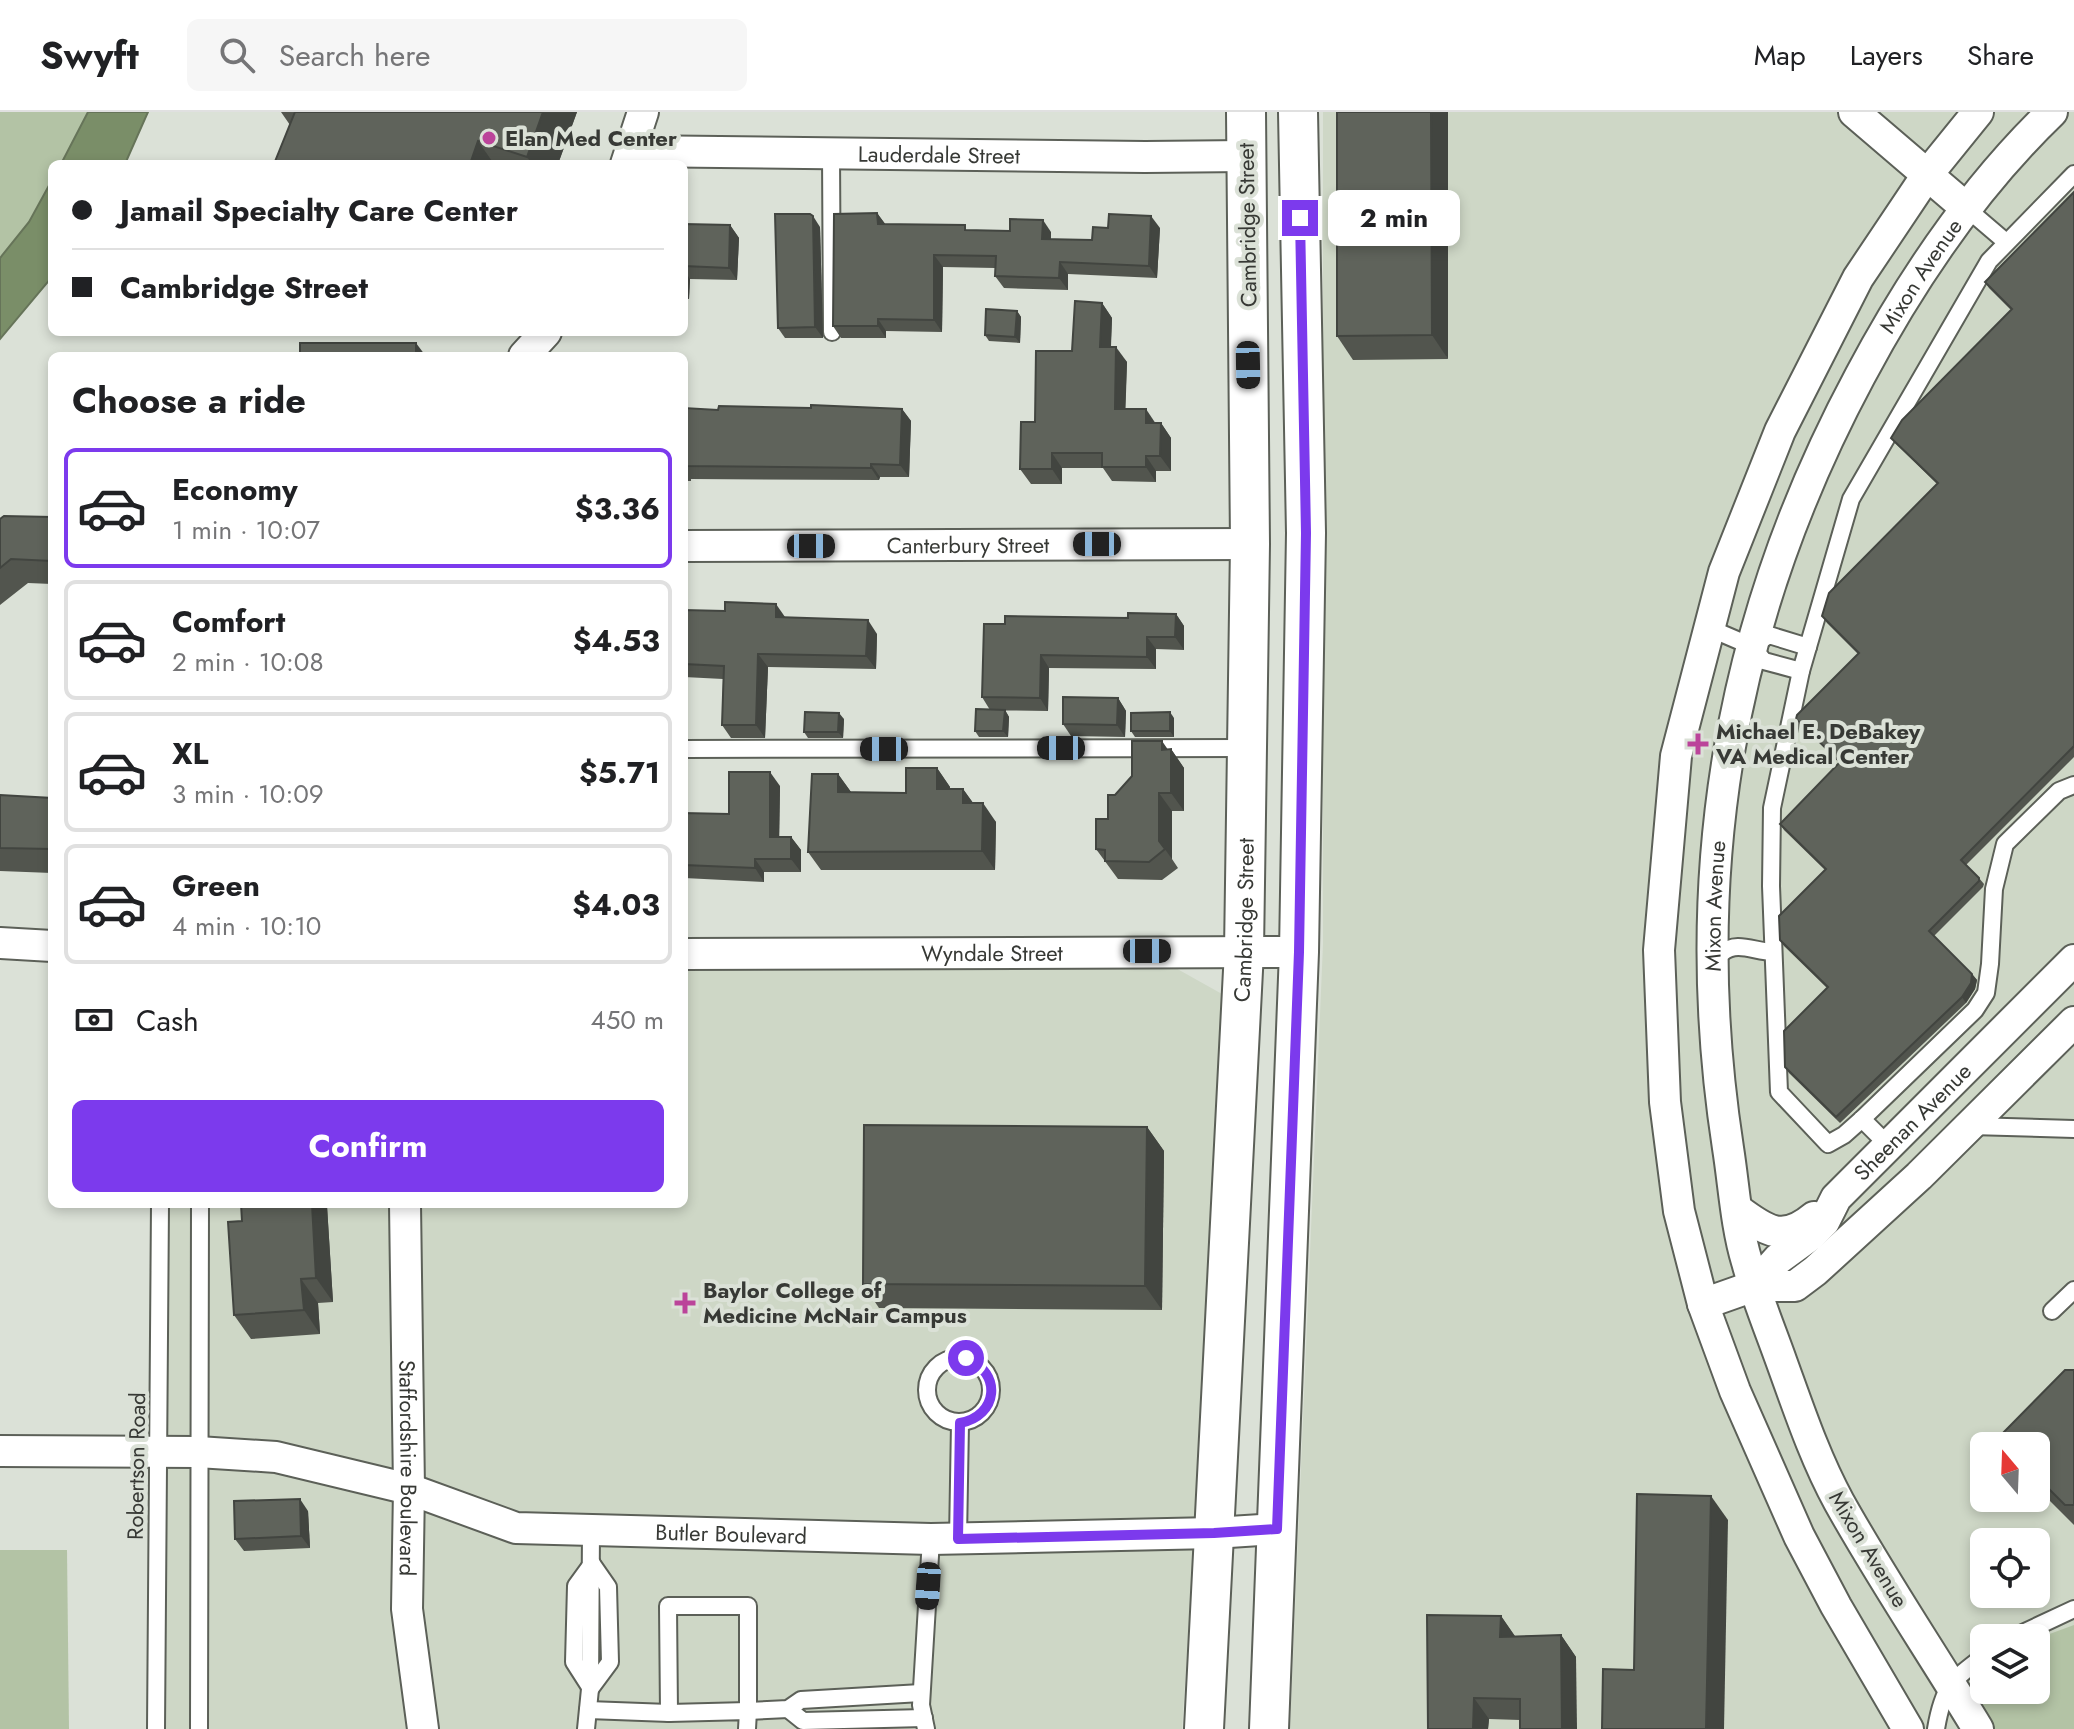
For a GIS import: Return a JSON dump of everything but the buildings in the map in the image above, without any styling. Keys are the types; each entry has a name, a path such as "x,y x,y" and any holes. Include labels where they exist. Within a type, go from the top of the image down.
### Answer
{"street":[{"path":"628,157 643,112"},
{"name":"Cambridge Street","path":"1204,1729 1244,951 1250,544 1246,112"},
{"path":"1269,1729 1299,952 1306,533 1298,112"},
{"path":"1854,112 1965,207"},
{"path":"1908,1729 1828,1593 1799,1536 1735,1391 1703,1304 1679,1211 1665,1102 1659,950 1676,756 1724,572 1780,431 1858,278 1927,175 1978,112"},
{"name":"Mixon Avenue","path":"1978,1729 1839,1502 1819,1461 1745,1256 1716,1064 1719,814 1735,711 1751,646 1788,531 1841,412 1906,296 1965,207 2052,112"},
{"name":"Lauderdale Street","path":"628,157 831,153 1246,156"},
{"path":"528,352 542,336"},
{"name":"Canterbury Street","path":"688,546 1250,544"},
{"path":"0,943 48,946"},
{"name":"Wyndale Street","path":"688,954 1299,952"},
{"name":"Sheenan Avenue","path":"1754,1286 1778,1259 1824,1222 1836,1198 2074,960"},
{"name":"Sheenan Avenue","path":"1703,1304 1754,1286 1795,1286 1815,1271 2074,1022"},
{"path":"1738,1210 1766,1229 1791,1232 1802,1227 1836,1198"},
{"name":"Staffordshire Boulevard","path":"405,1208 409,1489 407,1609 423,1729"},
{"name":"Butler Boulevard","path":"0,1451 198,1452 276,1457 409,1489 516,1528 944,1539 1277,1529"}],"lane":[{"path":"831,153 832,332"},
{"path":"2074,174 1989,261 1851,499 1801,671 1772,808 1773,952 1779,1092 1828,1144 1862,1119 1975,1010 1986,993 1994,889 2005,844 2059,791 2074,785"},
{"path":"1965,207 2006,242"},
{"path":"1709,628 1751,646 1764,661 1801,671"},
{"path":"1751,646 1769,635 1808,647"},
{"path":"688,749 1247,748"},
{"path":"1718,953 1729,958 1747,958 1755,952 1773,952"},
{"path":"1862,1119 1889,1146"},
{"path":"1969,1126 2074,1129"},
{"name":"Robertson Road","path":"156,1729 160,1208"},
{"path":"199,1729 200,1208"},
{"path":"2052,1311 2074,1290"},
{"path":"956,1358 976,1362 984,1369 991,1388 986,1408 970,1421 960,1423 939,1416 927,1398 926,1387 936,1367 956,1358"},
{"path":"788,1709 803,1721 925,1723 921,1693 960,1423"},
{"path":"586,1729 590,1689 591,1530"},
{"path":"669,1713 668,1606 748,1606 747,1729"},
{"path":"2042,1624 2074,1609"},
{"path":"1936,1729 1942,1700 1950,1683 1970,1667"},
{"path":"588,1710 669,1713 788,1709 801,1700 921,1693"}],"shaded area":[{"path":"0,112 88,112 63,160 48,160 47,190 26,226 0,258"},
{"path":"88,112 148,112 127,160 63,160"},
{"name":"Michael E. DeBakey VA Medical Center","path":"1323,112 2074,112 2074,1729 1290,1729 1323,944"},
{"path":"48,187 48,282 0,339 0,258 29,222"},
{"name":"Baylor College of Medicine McNair Campus","path":"1172,966 1222,994 1227,1036 1182,1729 165,1729 168,1402 154,1208 688,1208 688,969"},
{"path":"0,1550 67,1550 69,1729 0,1729"},
{"path":"2074,1625 2074,1729 1986,1729 1965,1697 1970,1687 1970,1704 2050,1704 2050,1634"}],"place":[{"name":"Elan Med Center","path":"489,138"},
{"name":"Michael E. DeBakey VA Medical Center","path":"1698,744"},
{"name":"Baylor College of Medicine McNair Campus","path":"685,1303"}],"route":[{"path":"966,1358 984,1369 991,1388 990,1399 979,1416 960,1423 958,1539 1277,1529 1299,952 1306,533 1300,218"}]}
